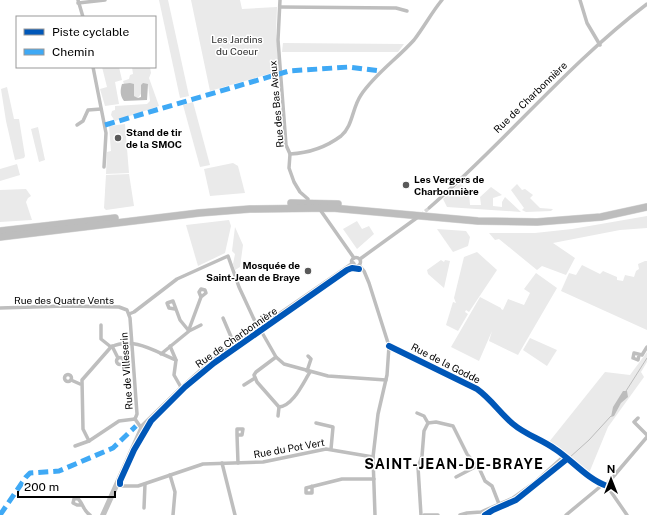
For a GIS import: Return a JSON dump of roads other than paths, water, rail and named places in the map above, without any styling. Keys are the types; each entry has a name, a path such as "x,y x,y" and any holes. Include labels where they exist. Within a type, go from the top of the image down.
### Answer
{"highway":[{"path":"0,231 198,208 264,204 352,204 520,218 576,215 622,208 647,202"},
{"path":"0,236 250,209 332,208 478,221 537,222 594,218 647,207"}],"street":[{"path":"83,16 78,1 105,0"},
{"name":"Rue des Bas Avaux","path":"280,0 278,40 286,145 290,154 289,168 294,182 300,192 308,199"},
{"path":"290,154 316,151 345,132 354,106 361,95 380,71 414,39 442,0"},
{"path":"580,0 587,23 600,45"},
{"name":"Rue de Charbonnière","path":"429,208 600,45 647,4"},
{"path":"280,7 396,8 407,11"},
{"path":"93,68 106,133 104,167"},
{"path":"77,125 84,119 88,110 101,109"},
{"path":"321,211 354,258 352,261 364,271 389,346 386,380 378,414 373,457 375,515"},
{"path":"356,265 360,259 418,218"},
{"path":"128,312 134,312 176,279 228,256 239,287 260,329 276,357 282,363 328,376 386,380"},
{"path":"354,258 360,259"},
{"name":"Rue de Charbonnière","path":"103,515 142,429 182,389 204,368 356,265"},
{"path":"189,331 201,297"},
{"name":"Rue des Quatre Vents","path":"0,308 65,306 119,307 128,312"},
{"path":"175,309 180,320 189,331"},
{"name":"Rue de Villeserin","path":"128,312 137,414 135,419 142,429"},
{"path":"223,318 235,346"},
{"path":"101,325 101,339 111,347 118,358"},
{"path":"161,354 189,331 201,325"},
{"path":"89,441 83,429 80,384 111,347 140,344 176,360"},
{"path":"170,346 176,360 174,375 182,389"},
{"name":"Rue de la Godde","path":"389,346 477,389 486,395 511,423 523,432 555,449 607,486 627,515"},
{"path":"640,355 642,355 647,347"},
{"path":"279,407 284,405 294,396 308,371 311,359 308,356"},
{"path":"244,385 255,378 256,372 276,357"},
{"path":"255,378 279,407 278,416"},
{"path":"71,380 80,384"},
{"path":"417,413 424,416 428,423"},
{"path":"566,515 607,484 647,436 634,422 638,418"},
{"path":"75,446 89,441 119,421 135,419"},
{"path":"428,423 436,422 453,426 467,454 477,466 485,481 492,486 498,504"},
{"path":"316,423 333,427 331,449"},
{"path":"428,423 424,431 422,456 418,467 422,515 438,515"},
{"path":"237,435 238,463"},
{"name":"Rue du Pot Vert","path":"116,486 123,488 145,484 203,464 263,462 307,452 331,449 373,457"},
{"path":"460,515 481,512 516,496 564,456"},
{"path":"222,463 235,515"},
{"path":"456,477 477,466"},
{"path":"170,475 174,492 173,515"},
{"path":"312,486 342,479 374,479"},
{"path":"144,508 145,484"},
{"path":"82,505 90,515"}],"waterway":[{"path":"626,391 647,358"},
{"path":"569,458 589,440 611,416"}],"tunnel":[{"path":"421,215 429,208"}],"place":[{"name":"Stand de tir de la SMOC","path":"118,138"},
{"name":"Les Vergers de Charbonnière","path":"406,185"},
{"name":"Mosquée de Saint-Jean de Braye","path":"308,271"}],"district":[{"name":"SAINT-JEAN-DE-BRAYE","path":"454,464"}],"park label":[{"name":"Les Jardins du Coeur","path":"237,44"}]}
